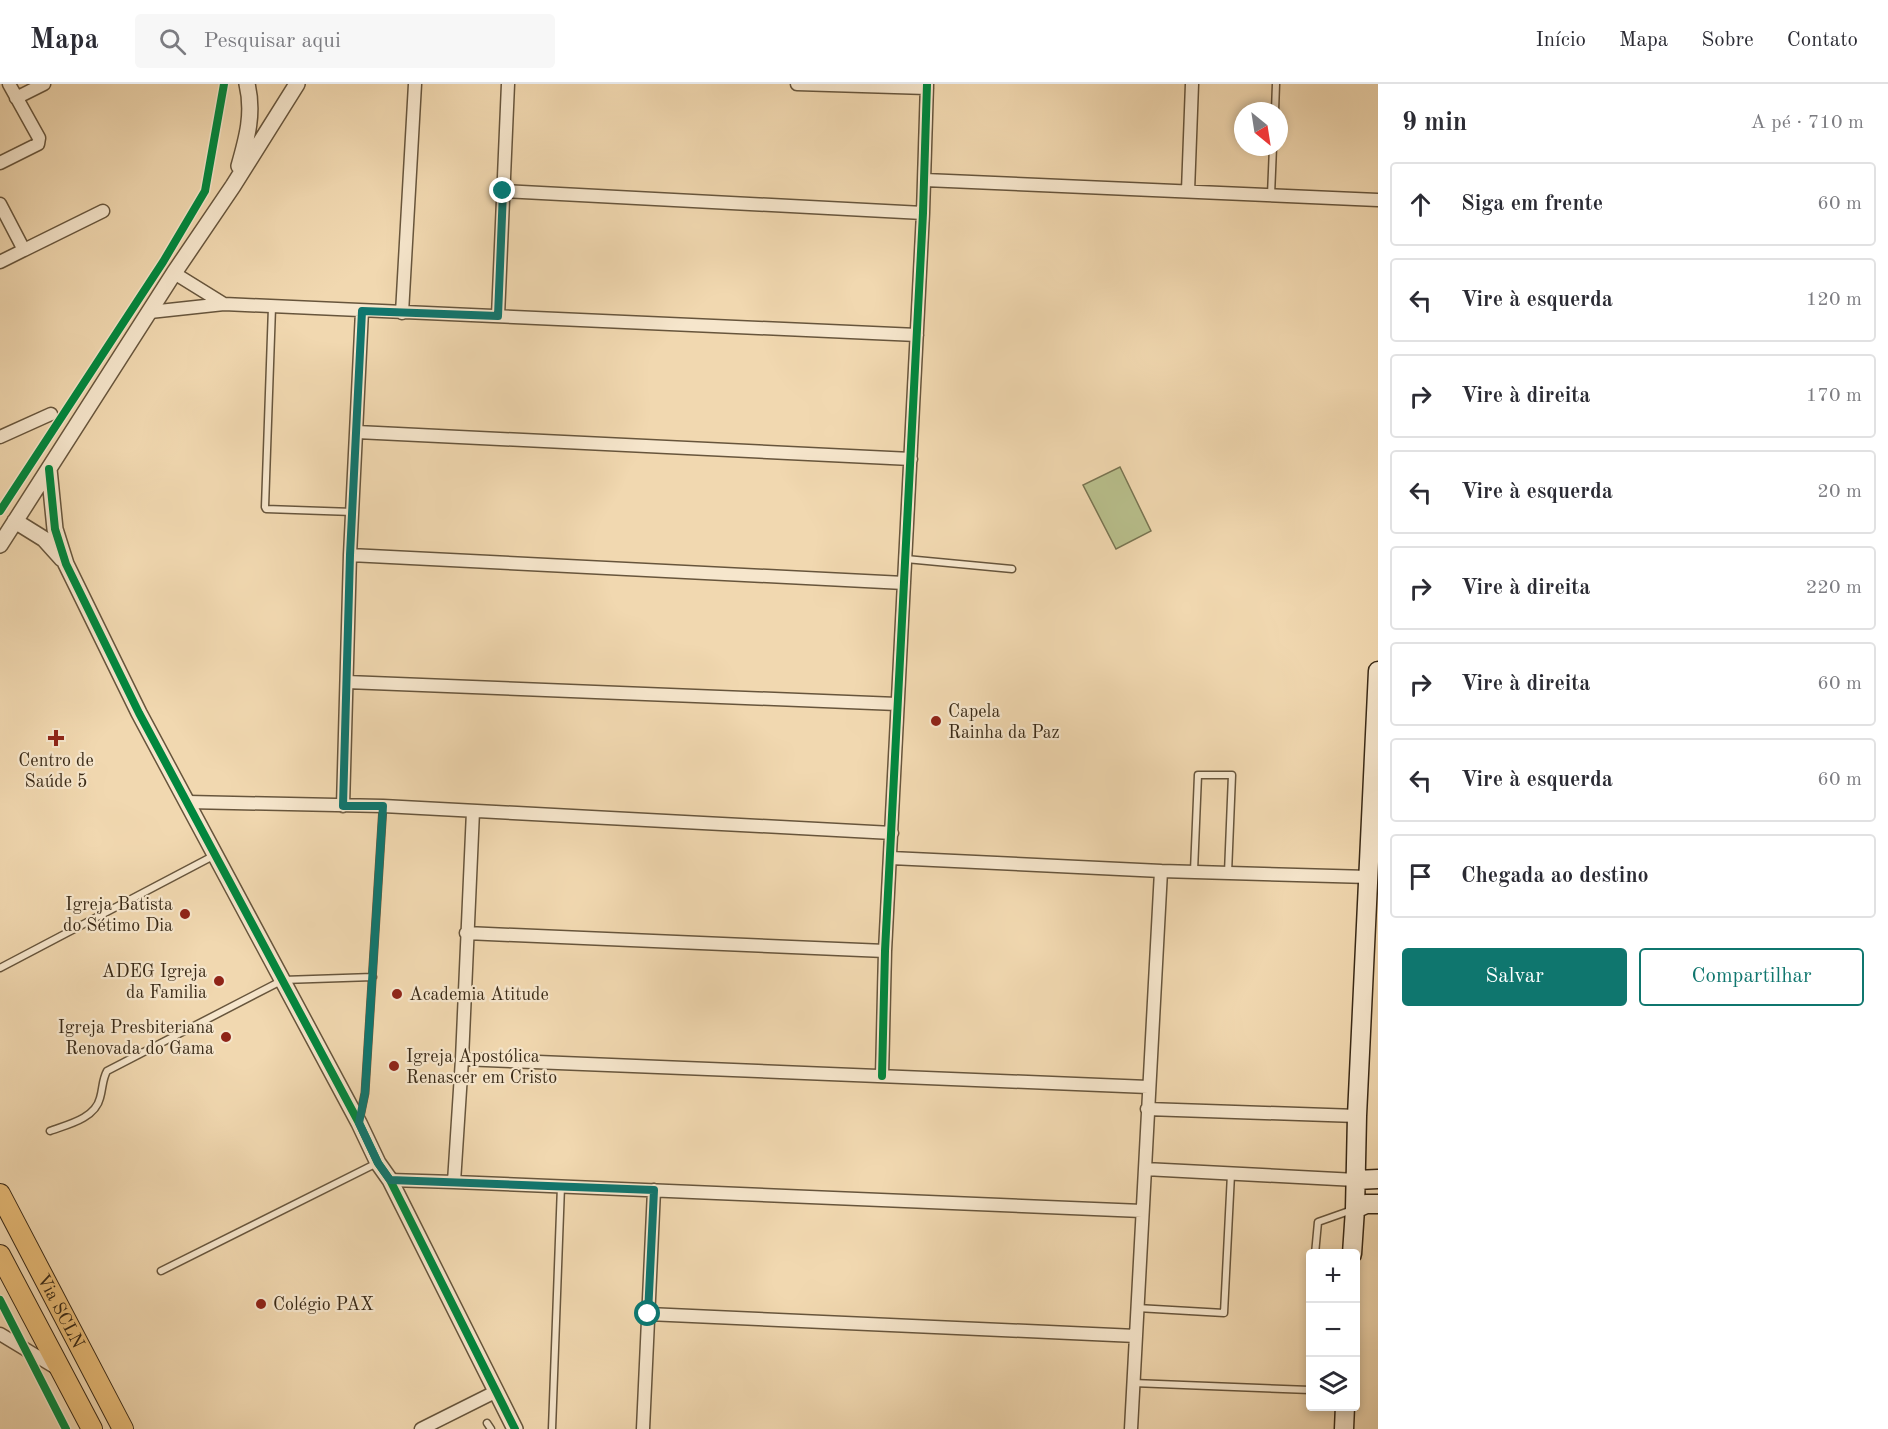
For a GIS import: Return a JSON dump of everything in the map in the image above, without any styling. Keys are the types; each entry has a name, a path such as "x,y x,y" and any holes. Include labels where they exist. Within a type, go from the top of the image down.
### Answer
{"main road":[{"path":"1352,1249 1378,671"},
{"path":"1356,1180 1378,1179"},
{"name":"Via SCLN","path":"0,1194 123,1429"},
{"path":"1355,1209 1366,1204 1378,1204"},
{"name":"Via SCLN","path":"0,1255 92,1429"},
{"path":"13,1280 18,1274 36,1264"},
{"path":"1344,1429 1345,1411"}],"street":[{"path":"0,163 38,144 39,138 9,84"},
{"path":"16,98 44,84"},
{"path":"233,186 250,124 251,101 248,84"},
{"path":"0,545 297,84"},
{"path":"402,313 415,84"},
{"path":"498,316 508,84"},
{"path":"797,84 927,86 925,180 885,951 882,1076"},
{"path":"1188,190 1192,84"},
{"path":"925,180 1378,200"},
{"path":"503,191 923,213"},
{"path":"0,204 24,250"},
{"path":"0,262 103,211"},
{"path":"174,273 224,304"},
{"path":"150,312 224,304 917,335"},
{"path":"343,806 350,555 362,311"},
{"path":"0,437 51,414"},
{"path":"357,432 911,459"},
{"path":"49,468 55,530 66,564 139,713 359,1123 378,1163 390,1180 515,1429"},
{"path":"15,521 44,539 66,564"},
{"path":"350,555 904,583"},
{"path":"347,682 897,704"},
{"path":"188,802 383,806 892,833"},
{"path":"454,1182 473,811"},
{"path":"891,858 1161,871 1369,877"},
{"path":"1131,1429 1161,871"},
{"path":"466,933 885,951"},
{"path":"462,1059 1148,1087"},
{"path":"1148,1109 1357,1116"},
{"path":"1145,1169 1356,1180"},
{"path":"390,1180 1142,1211"},
{"path":"643,1429 654,1190"},
{"path":"648,1314 1136,1336"},
{"path":"0,1334 62,1372"},
{"path":"421,1429 497,1391"}],"lane":[{"path":"1275,102 1276,84"},
{"path":"1271,195 1273,156"},
{"path":"272,307 265,507 266,509 352,512"},
{"path":"905,559 1012,569"},
{"path":"1194,872 1198,775 1224,775 1232,776 1228,873"},
{"path":"359,1123 365,1093 383,806"},
{"path":"0,969 216,855"},
{"path":"50,1131 89,1114 100,1101 102,1080 108,1071 283,980 373,977"},
{"path":"161,1271 378,1163"},
{"path":"1137,1308 1224,1313 1231,1174"},
{"path":"552,1429 561,1186"},
{"path":"1316,1249 1318,1222 1355,1209"},
{"path":"1134,1383 1306,1390"}],"green space":[{"path":"1120,467 1151,531 1116,549 1083,485"}],"cycle path":[{"path":"0,511 163,262 205,191 224,84"},
{"path":"882,1076 885,951 923,213 927,84"},
{"path":"49,469 55,529 66,564 139,713 359,1123 378,1163 390,1180 515,1429"},
{"path":"0,1300 66,1429"}],"place":[{"name":"Capela Rainha da Paz","path":"936,721"},
{"name":"Centro de Saúde 5","path":"56,738"},
{"name":"Igreja Batista do Sétimo Dia","path":"185,914"},
{"name":"ADEG Igreja da Familia","path":"219,981"},
{"name":"Academia Atitude","path":"397,994"},
{"name":"Igreja Presbiteriana Renovada do Gama","path":"226,1037"},
{"name":"Igreja Apostólica Renascer em Cristo","path":"394,1066"},
{"name":"Colégio PAX","path":"261,1304"}],"route":[{"path":"503,191 498,316 362,311 350,555 343,806 383,806 365,1093 359,1123 378,1163 390,1180 654,1190 648,1314"}]}
